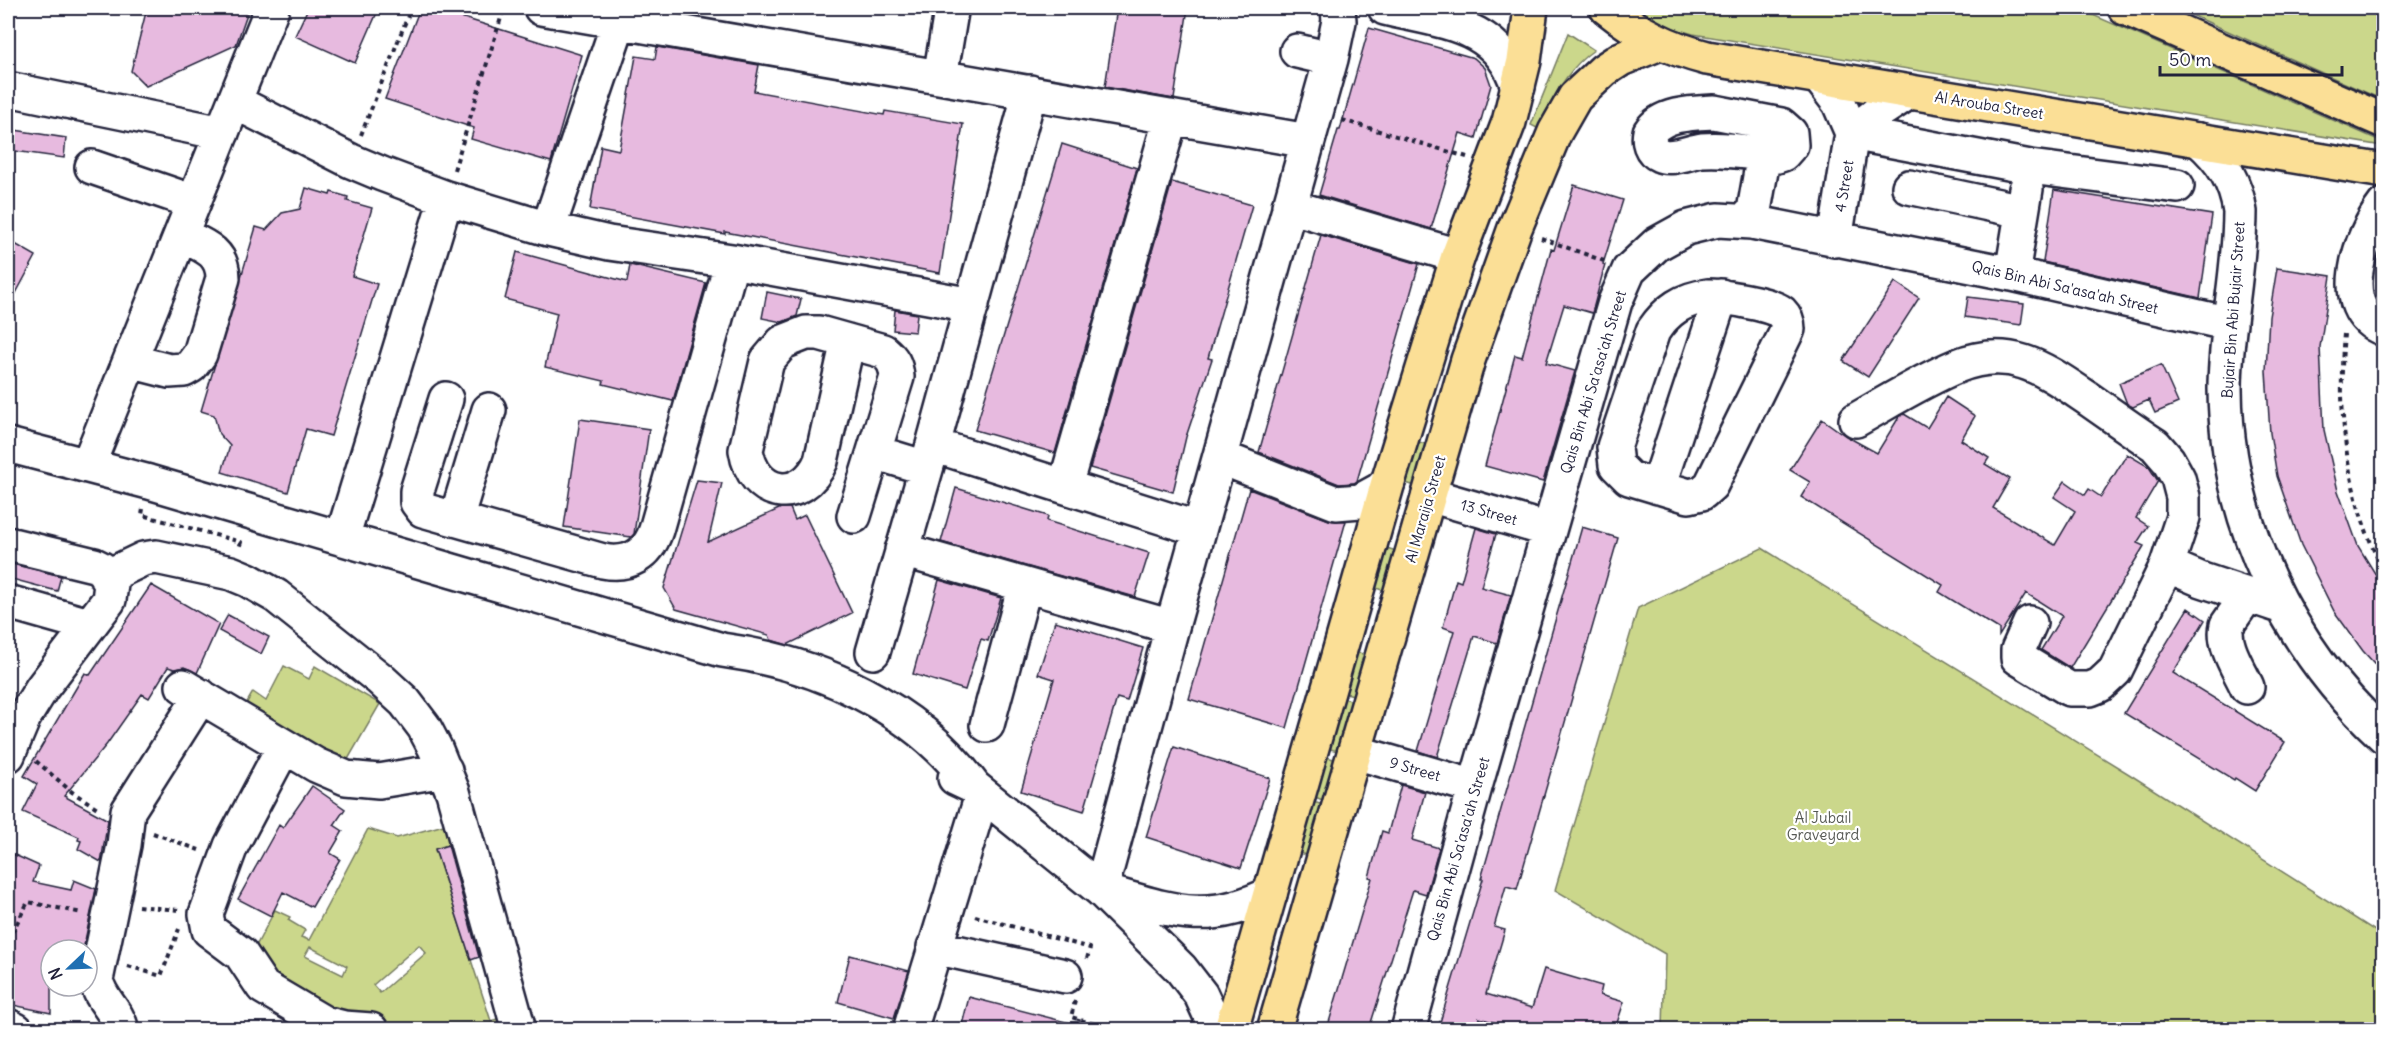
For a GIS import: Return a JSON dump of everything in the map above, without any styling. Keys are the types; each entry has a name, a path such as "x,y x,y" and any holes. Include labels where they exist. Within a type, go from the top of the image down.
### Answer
{"main road":[{"path":"1231,1029 1389,482 1458,255 1503,139 1518,87 1531,8"},
{"name":"Al Arouba Street","path":"1607,8 1629,26 1660,43 1707,58 2384,171"},
{"path":"2125,8 2384,122"},
{"name":"Al Maraija Street","path":"1274,1029 1468,360 1515,228 1555,132 1575,97 1604,70 1621,59 1660,43"},
{"path":"1458,255 1467,264 1474,283 1464,334 1468,360"}],"street":[{"path":"88,465 273,8"},
{"path":"541,8 1171,117 1311,127"},
{"path":"1101,890 1330,59 1339,21 1338,8"},
{"path":"1385,8 1461,27 1487,39 1507,60 1518,87"},
{"path":"940,76 951,12"},
{"path":"548,229 619,21"},
{"path":"1297,51 1330,59"},
{"path":"1819,77 1839,102 1852,133"},
{"path":"8,89 222,133"},
{"path":"873,652 930,456 1030,92"},
{"path":"1852,133 1909,92"},
{"path":"235,102 351,161 446,198 548,229 609,243 732,261 972,305"},
{"path":"1065,486 1171,117"},
{"path":"1852,133 2030,168 2177,186"},
{"name":"4 Street","path":"1835,240 1852,133"},
{"name":"Bujair Bin Abi Bujair Street","path":"2199,140 2219,160 2234,184 2238,198 2240,226 2226,356 2227,421 2236,486 2256,548 2283,607 2299,635 2337,687 2384,736"},
{"path":"1752,222 1764,154"},
{"path":"92,167 194,202"},
{"path":"2012,274 2030,168"},
{"path":"1910,187 2022,211"},
{"path":"342,538 446,198"},
{"path":"2384,205 2367,233 2359,256 2354,286 2356,303 2361,312 2368,320 2384,329"},
{"path":"1289,206 1458,255"},
{"name":"Qais Bin Abi Sa'asa'ah Street","path":"1408,1029 1475,787 1615,302 1629,270 1657,244 1686,228 1718,220 1752,222 2012,274 2230,324"},
{"path":"130,361 176,371 191,366 200,354 223,278 223,271 214,252 181,235"},
{"path":"446,399 416,496 419,507 614,563 637,557 646,550 656,530 732,261"},
{"path":"1658,487 1721,296"},
{"path":"1721,296 1777,309 1786,317 1788,323 1786,334 1711,485 1702,494 1689,496 1629,478 1616,465 1614,447 1648,344 1660,320 1682,303 1694,298 1721,296"},
{"path":"848,341 821,461 815,474 806,484 793,489 779,490 765,486 755,477 748,465 746,450 767,361 783,342 794,336 819,333 848,341 884,351 896,366 895,387 854,516"},
{"path":"1606,334 1648,344"},
{"path":"1856,420 1957,366 1979,359 2002,358 2025,362 2047,370 2155,446 2168,460 2178,478 2183,497 2184,517 2167,565 2115,671 2100,685 2090,689 2069,689 2020,660 2018,650 2030,623"},
{"path":"1595,371 1636,381"},
{"path":"456,519 489,410"},
{"path":"8,445 88,465 722,650 860,716 978,791 1101,890 1192,981 1217,1029"},
{"path":"874,452 930,456 1065,486 1199,529"},
{"path":"1220,457 1336,503 1360,501 1389,482"},
{"name":"13 Street","path":"1429,495 1549,530"},
{"path":"8,544 94,565 108,576 111,584 109,600 42,688 24,717 8,755"},
{"path":"902,550 1172,627"},
{"path":"108,576 143,559 163,557 231,573 264,588 380,679 405,702 424,727 444,770 519,1029"},
{"path":"2167,565 2247,596 2283,607"},
{"path":"987,725 1025,585"},
{"path":"2247,596 2227,625 2226,631 2227,643 2247,687"},
{"path":"8,602 89,625"},
{"path":"122,1029 117,1016 98,990 97,970 124,845 128,811 192,691 331,773 363,781 379,781 444,770"},
{"path":"284,746 196,912 210,930 241,954 263,987 333,1028 370,1029"},
{"name":"9 Street","path":"1355,752 1475,787"},
{"path":"910,1029 978,791"},
{"path":"1101,890 1182,913 1200,914 1236,909 1270,894"},
{"path":"934,947 1065,976"},
{"path":"8,1026 16,1029"}],"path":[{"path":"351,161 411,8"},
{"path":"446,198 504,8"},
{"path":"1311,127 1471,158 1462,181 1484,189"},
{"path":"1515,228 1629,270"},
{"path":"2354,286 2345,325 2342,362 2342,399 2346,442 2364,523 2384,570"},
{"path":"8,940 28,902 110,910 196,912 161,976 100,957"},
{"path":"1076,1029 1079,1019"}],"green space":[{"path":"1635,8 2077,8 2383,142 2383,146 1693,34 1672,28"},
{"path":"2176,8 2359,8 2383,12 2383,100"},
{"path":"1568,33 1594,50 1568,76 1537,128 1531,125"},
{"path":"1418,442 1427,444 1415,486 1406,483"},
{"path":"1387,548 1396,551 1385,591 1376,588"},
{"name":"Al Jubail Graveyard","path":"1762,548 2129,774 2383,936 2383,1029 1663,1029 1665,954 1555,890 1638,608"},
{"path":"1356,652 1366,655 1354,695 1345,693"},
{"path":"284,666 309,679 315,666 380,704 343,768 243,709 253,692 266,701"},
{"path":"1344,698 1353,701 1338,751 1330,749"},
{"path":"1327,757 1337,760 1325,801 1315,797"},
{"path":"1313,802 1324,805 1309,856 1299,853"},
{"path":"451,823 456,843 435,850 491,1021 506,1016 507,1029 390,1030 379,1024 366,1023 276,985 255,948 275,910 290,917 288,920 305,930 301,937 309,940 368,829 397,838","holes":["419,945 426,953 380,993 373,985","310,947 347,966 343,975 305,956"]}],"building":[{"path":"147,8 249,8 236,45 146,86 131,71"},
{"path":"308,8 379,8 355,63 295,36"},
{"path":"420,8 432,8 582,55 551,162 471,139 474,128 385,99"},
{"path":"1117,8 1188,8 1174,99 1105,87"},
{"path":"1369,28 1474,58 1485,68 1491,85 1476,138 1460,133 1431,229 1319,195"},
{"path":"657,47 759,65 754,91 884,115 885,111 963,124 940,273 590,209 601,146 619,150 636,56 655,59"},
{"path":"8,129 66,138 64,158 8,150"},
{"path":"1062,144 1137,168 1055,453 975,430"},
{"path":"1172,182 1252,205 1208,358 1212,359 1186,437 1173,492 1090,468"},
{"path":"1574,185 1623,200 1603,264 1605,265 1592,313 1564,305 1546,363 1575,371 1543,482 1485,466 1515,355 1522,357 1551,249 1554,250"},
{"path":"306,188 330,195 331,192 348,197 347,201 372,208 352,276 377,284 331,436 306,429 288,492 222,472 230,446 219,434 214,415 201,411 256,227 266,230 282,213 300,209"},
{"path":"2054,190 2212,215 2200,298 2043,262"},
{"path":"1321,235 1419,264 1357,481 1354,483 1339,484 1259,452"},
{"path":"8,240 36,256 8,308"},
{"path":"517,252 627,282 630,265 706,283 673,401 545,367 557,313 505,299"},
{"path":"2277,268 2331,276 2320,347 2324,430 2338,491 2358,546 2384,588 2384,674 2363,651 2334,611 2301,545 2277,476 2270,433 2266,371 2269,317"},
{"path":"1895,282 1919,298 1868,377 1843,361"},
{"path":"767,292 801,299 797,316 782,322 762,318"},
{"path":"1968,297 2024,304 2021,325 1965,317"},
{"path":"895,310 917,314 915,332 893,330"},
{"path":"2161,365 2178,403 2155,413 2149,400 2133,407 2127,404 2119,383"},
{"path":"1946,397 1975,416 1961,440 1989,458 1985,464 2010,479 1993,508 2055,545 2075,511 2054,497 2065,481 2085,495 2089,489 2101,497 2127,454 2149,467 2158,481 2136,518 2148,526 2137,543 2144,546 2070,668 2041,650 2062,616 2026,593 1999,636 1999,629 1939,592 1943,585 1801,497 1810,482 1790,470 1822,419 1846,436 1877,453 1899,417 1904,414 1927,428"},
{"path":"580,419 649,429 634,534 631,537 564,527"},
{"path":"697,480 722,483 708,542 781,508 790,508 795,520 805,515 852,613 787,645 771,640 769,635 676,609 664,588"},
{"path":"956,488 1048,516 1047,521 1149,553 1135,597 941,542"},
{"path":"1249,489 1329,520 1346,521 1287,728 1189,699"},
{"path":"1582,527 1618,538 1517,889 1506,886 1494,927 1505,930 1486,994 1532,1008 1544,969 1602,986 1600,995 1624,1002 1615,1029 1517,1029 1479,1018 1476,1029 1438,1029 1483,879 1481,879"},
{"path":"1476,528 1496,534 1481,587 1511,595 1497,643 1474,636 1437,757 1418,751 1454,631 1443,627 1456,580 1461,582"},
{"path":"8,563 61,576 57,591 8,578"},
{"path":"939,580 1001,598 988,641 981,639 965,690 913,674"},
{"path":"151,585 219,624 197,673 184,667 174,669 168,667 149,698 142,694 107,744 64,796 108,820 101,862 78,849 81,841 78,840 79,837 23,812 37,784 24,776 85,673 90,675"},
{"path":"2188,608 2205,620 2173,673 2285,742 2255,791 2124,713"},
{"path":"228,615 269,637 261,654 219,631"},
{"path":"1055,621 1143,648 1127,701 1117,698 1084,811 1021,791 1054,679 1038,674"},
{"path":"1174,747 1270,778 1241,868 1146,837"},
{"path":"1401,785 1425,792 1412,840 1439,848 1426,894 1413,890 1369,1029 1327,1029 1372,878 1369,877 1382,831 1388,833"},
{"path":"312,786 345,809 334,825 343,831 330,853 340,859 312,907 283,892 271,916 238,899 279,825 283,828"},
{"path":"448,845 479,957 471,960 435,849"},
{"path":"8,852 39,866 33,882 71,890 74,880 96,889 86,938 39,938 39,998 51,998 51,1013 8,1004"},
{"path":"850,955 909,971 894,1018 838,1002"},
{"path":"969,997 1070,1023 1069,1029 961,1029"}]}
